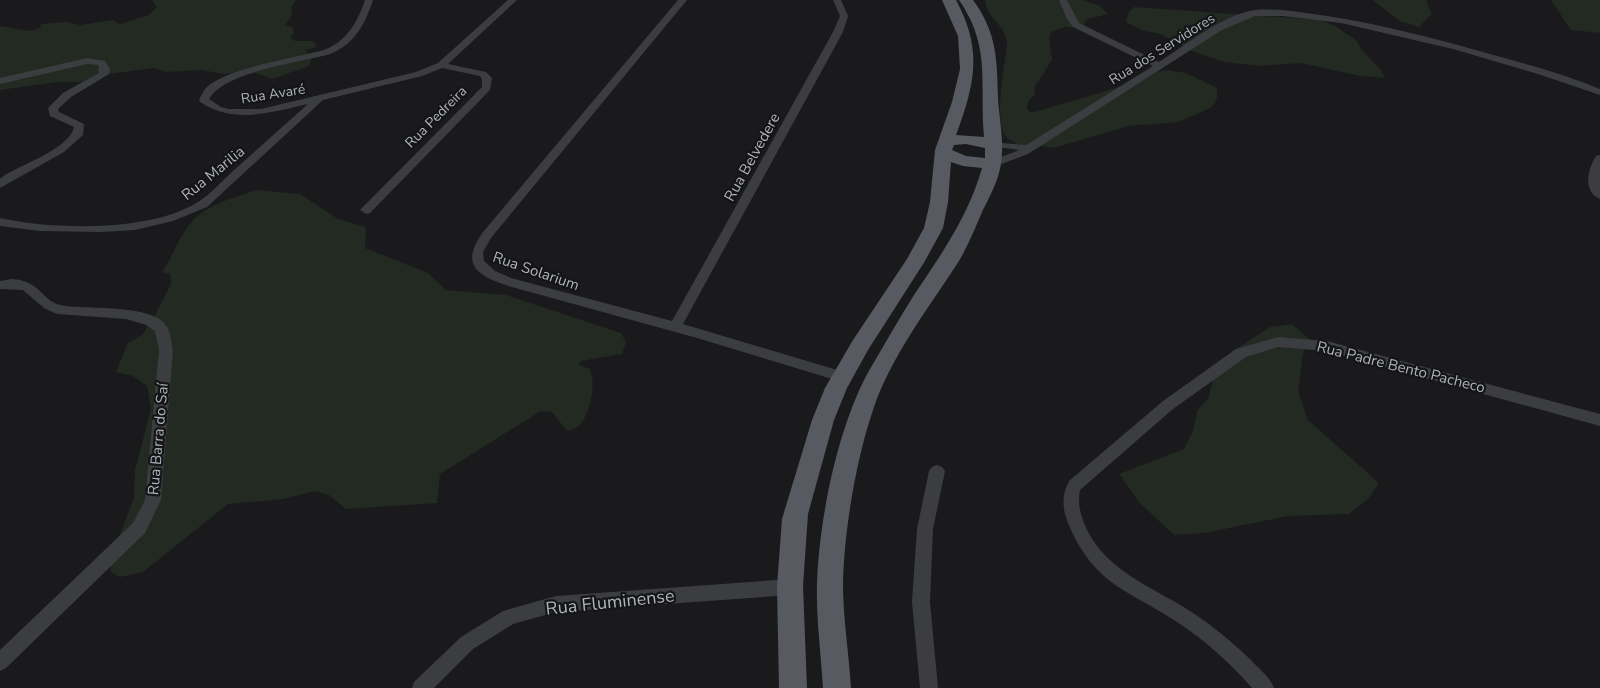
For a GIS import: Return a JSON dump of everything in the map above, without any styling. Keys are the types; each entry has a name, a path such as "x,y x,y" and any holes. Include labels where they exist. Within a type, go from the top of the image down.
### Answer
{"main road":[{"path":"793,688 789,587 794,523 827,411 842,377 929,239 938,210 945,146 966,84 969,56 964,30 949,0"},
{"path":"837,688 830,584 838,510 850,449 862,409 878,374 921,301 951,258 986,186 993,154 988,47 978,17 966,0"},
{"path":"945,146 963,161 993,154"}],"street":[{"name":"Rua Avaré","path":"369,0 365,13 355,30 340,46 236,76 210,90 204,100 217,109 239,113 261,112 319,100 419,74 441,65"},
{"path":"441,65 513,0"},
{"name":"Rua Solarium","path":"683,0 487,235 478,247 476,256 478,264 485,271 499,277 629,317 675,327 842,377"},
{"name":"Rua Belvedere","path":"675,327 838,32 844,16 837,0"},
{"path":"1063,0 1076,25 1161,66"},
{"name":"Rua dos Servidores","path":"993,154 1024,153 1028,147 1241,16 1262,13 1344,22 1389,31 1546,72 1600,92"},
{"path":"0,81 87,61 102,63 105,69 104,74 67,95 53,108 54,114 80,126 80,131 74,141 23,168 0,185"},
{"name":"Rua Pedreira","path":"366,210 487,88 487,78 483,74 441,65"},
{"name":"Rua Marilia","path":"0,222 20,227 104,230 137,228 185,214 203,204 319,100"},
{"path":"993,154 1028,147"},
{"path":"1600,158 1592,171 1592,180 1600,195"},
{"name":"Rua Barra do Saí","path":"0,285 9,283 30,286 49,306 57,309 132,316 150,320 161,328 166,350 153,500 139,528 0,662"},
{"name":"Rua Padre Bento Pacheco","path":"1265,688 1224,647 1186,617 1101,566 1088,549 1072,512 1070,496 1074,486 1168,405 1241,353 1278,342 1299,342 1363,355 1600,420"},
{"path":"929,688 921,602 925,529 938,471"},
{"name":"Rua Fluminense","path":"421,688 476,638 509,617 547,606 789,587"}],"shaded area":[{"path":"152,0 296,0 291,8 292,15 285,25 292,27 294,33 290,37 295,41 313,41 317,47 305,50 312,57 309,66 272,79 256,73 224,74 201,70 167,72 154,68 101,73 85,82 57,82 0,90 0,26 29,31 40,28 41,24 66,22 80,25 113,20 120,24 149,15 157,7"},
{"path":"985,0 1083,0 1100,6 1108,14 1088,19 1081,28 1065,27 1051,32 1049,38 1052,60 1034,88 1035,95 1028,101 1027,109 1031,113 1113,89 1152,73 1167,70 1186,73 1217,88 1217,98 1212,107 1179,122 1128,126 1054,148 1037,145 1031,148 1017,144 1006,136 1000,119 1007,44 1003,31 987,8"},
{"path":"1373,0 1426,0 1432,14 1419,27 1400,21"},
{"path":"1551,0 1600,0 1600,33 1571,30"},
{"path":"1134,7 1320,20 1335,26 1357,41 1385,78 1360,76 1301,63 1260,66 1224,62 1192,51 1160,34 1142,30 1126,22 1128,13"},
{"path":"257,190 300,194 338,219 366,227 365,248 428,273 446,290 506,295 621,333 626,342 622,354 581,361 579,365 590,369 593,382 590,405 579,426 567,431 552,412 541,411 440,474 437,503 346,509 329,495 316,491 283,499 228,504 143,572 120,577 111,572 110,561 134,497 135,470 151,409 147,386 133,376 116,372 128,343 142,335 171,284 170,274 162,272 191,222 216,204"},
{"path":"1292,324 1309,339 1303,354 1298,391 1308,420 1379,483 1368,499 1349,514 1288,516 1205,533 1174,535 1140,503 1119,474 1184,449 1193,431 1197,411 1209,397 1213,378 1225,366 1233,351 1270,327"}]}
